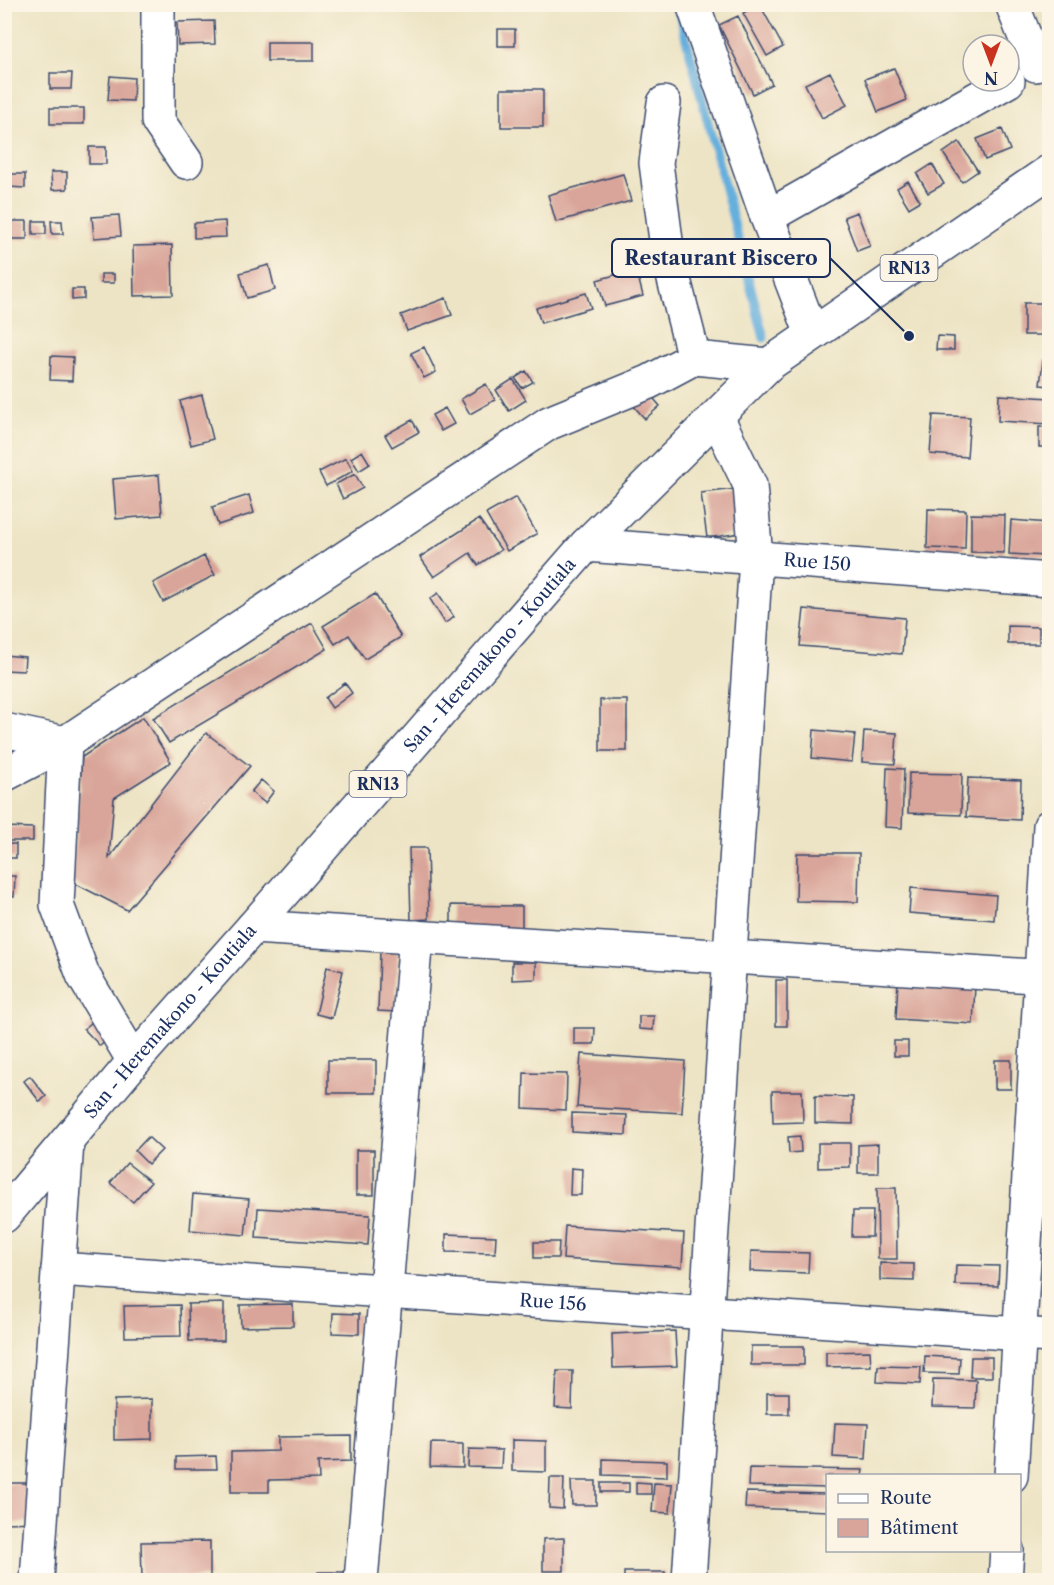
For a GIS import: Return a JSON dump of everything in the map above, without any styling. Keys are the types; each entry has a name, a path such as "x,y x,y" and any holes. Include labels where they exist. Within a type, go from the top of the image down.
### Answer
{"street":[{"path":"158,4 158,121 186,162"},
{"path":"693,4 767,217 812,334"},
{"path":"767,217 1026,72 1012,4"},
{"path":"664,103 657,163 658,175 668,256 694,358"},
{"name":"San - Heremakono - Koutiala","path":"4,1216 134,1061 586,545 768,365 1048,176"},
{"path":"4,775 65,743 549,423 649,381 694,358 768,365"},
{"path":"689,1581 756,558 750,485 717,417"},
{"name":"Rue 150","path":"586,545 1050,580"},
{"path":"4,730 65,743"},
{"path":"65,743 57,905 83,975 134,1061"},
{"path":"1011,1474 1035,1335 1050,826"},
{"path":"253,927 1045,977"},
{"path":"362,1581 416,938"},
{"path":"36,1581 67,1142"},
{"name":"Rue 156","path":"58,1269 1035,1335"},
{"path":"1005,1581 1007,1552"}],"building":[{"path":"758,5 783,47 767,56 743,13"},
{"path":"738,16 772,84 753,94 719,25"},
{"path":"214,21 215,44 178,45 177,22"},
{"path":"498,29 515,29 515,46 498,46"},
{"path":"267,42 314,42 314,61 267,61"},
{"path":"894,68 907,100 878,112 865,79"},
{"path":"830,72 847,105 822,118 805,84"},
{"path":"50,73 72,73 71,89 50,89"},
{"path":"110,76 134,78 133,101 108,100"},
{"path":"501,89 543,89 543,127 501,127"},
{"path":"50,108 84,108 84,124 50,124"},
{"path":"1002,129 1010,150 985,160 977,139"},
{"path":"959,142 978,171 962,182 943,153"},
{"path":"89,147 106,147 106,164 89,164"},
{"path":"932,164 944,184 928,193 917,174"},
{"path":"51,172 67,172 67,189 52,190"},
{"path":"8,174 25,174 25,188 8,187"},
{"path":"623,174 631,201 556,222 548,195"},
{"path":"908,181 920,201 909,208 897,188"},
{"path":"857,212 870,246 857,251 844,217"},
{"path":"119,215 121,236 94,238 92,217"},
{"path":"4,221 27,221 27,239 4,239"},
{"path":"33,221 46,221 46,234 33,234"},
{"path":"51,221 62,221 63,234 52,234"},
{"path":"225,221 226,237 194,238 194,223"},
{"path":"172,245 173,295 134,296 133,246"},
{"path":"269,265 275,290 247,298 240,273"},
{"path":"636,269 643,296 605,306 597,280"},
{"path":"101,274 114,274 114,283 101,283"},
{"path":"72,289 84,289 84,299 72,300"},
{"path":"586,293 591,308 541,323 536,308"},
{"path":"446,298 452,315 407,331 401,315"},
{"path":"1024,303 1050,303 1050,335 1024,335"},
{"path":"937,336 954,337 954,350 936,350"},
{"path":"424,347 436,372 424,378 411,353"},
{"path":"4,353 6,353 8,378 4,378"},
{"path":"51,356 73,357 72,381 50,380"},
{"path":"1043,360 1050,361 1050,386 1040,385"},
{"path":"526,371 533,382 522,388 515,378"},
{"path":"513,379 526,400 509,411 496,390"},
{"path":"486,384 495,400 470,414 461,399"},
{"path":"647,391 660,406 645,419 632,404"},
{"path":"202,395 213,439 191,445 180,401"},
{"path":"999,395 1050,398 1050,424 998,421"},
{"path":"445,408 454,424 441,431 432,415"},
{"path":"933,415 970,417 967,457 930,454"},
{"path":"412,420 419,432 392,447 385,435"},
{"path":"1039,427 1050,427 1050,447 1039,447"},
{"path":"362,451 370,464 359,471 351,458"},
{"path":"346,458 353,471 326,486 319,472"},
{"path":"355,474 363,488 343,499 336,484"},
{"path":"159,475 162,515 116,519 113,479"},
{"path":"736,489 741,533 707,538 701,493"},
{"path":"249,495 254,513 218,525 212,507"},
{"path":"516,497 537,534 507,551 486,514"},
{"path":"928,509 966,510 965,549 927,548"},
{"path":"971,514 1005,515 1004,553 971,552"},
{"path":"479,519 501,550 478,565 470,553 434,577 420,557"},
{"path":"1011,520 1049,523 1046,556 1009,554"},
{"path":"204,556 215,575 163,602 153,583"},
{"path":"438,593 454,617 445,623 430,599"},
{"path":"375,594 401,637 365,659 349,635 335,644 323,626"},
{"path":"804,609 905,618 902,654 800,646"},
{"path":"312,623 327,649 169,743 153,718"},
{"path":"1008,626 1039,627 1039,644 1008,644"},
{"path":"4,655 25,657 24,671 4,670"},
{"path":"345,683 352,693 332,708 325,698"},
{"path":"600,700 627,700 627,751 600,751"},
{"path":"143,717 171,762 114,798 109,858 206,733 250,766 127,910 72,882 82,757"},
{"path":"814,730 855,734 852,762 812,758"},
{"path":"864,731 897,733 895,764 862,762"},
{"path":"887,768 904,769 902,828 885,827"},
{"path":"909,773 962,774 961,815 908,813"},
{"path":"968,778 1021,780 1020,820 966,817"},
{"path":"261,780 274,791 265,803 251,792"},
{"path":"4,827 33,828 33,841 4,841"},
{"path":"4,844 16,844 16,858 4,858"},
{"path":"409,848 427,848 429,919 411,920"},
{"path":"797,853 859,853 858,902 796,901"},
{"path":"4,876 15,876 14,897 4,897"},
{"path":"911,888 996,895 994,920 909,913"},
{"path":"451,905 522,906 522,929 451,928"},
{"path":"380,951 398,952 396,1012 378,1011"},
{"path":"512,962 536,962 536,979 512,980"},
{"path":"327,967 343,971 332,1018 316,1014"},
{"path":"776,980 787,980 787,1026 776,1026"},
{"path":"898,981 975,986 973,1024 896,1019"},
{"path":"639,1016 654,1016 653,1030 639,1029"},
{"path":"92,1022 108,1039 100,1046 84,1029"},
{"path":"574,1028 595,1028 594,1044 574,1044"},
{"path":"894,1041 908,1041 908,1056 894,1056"},
{"path":"581,1054 685,1061 682,1113 577,1107"},
{"path":"328,1060 376,1060 376,1093 328,1093"},
{"path":"995,1060 1011,1060 1011,1089 995,1089"},
{"path":"524,1073 567,1074 566,1110 523,1108"},
{"path":"30,1076 46,1096 40,1102 24,1081"},
{"path":"772,1091 802,1091 803,1122 773,1123"},
{"path":"815,1096 853,1097 853,1124 815,1123"},
{"path":"572,1113 627,1115 626,1135 572,1132"},
{"path":"800,1136 801,1152 789,1153 788,1137"},
{"path":"148,1137 162,1150 148,1164 135,1151"},
{"path":"818,1143 850,1143 850,1167 818,1168"},
{"path":"878,1144 878,1173 858,1173 858,1145"},
{"path":"356,1150 374,1150 374,1195 356,1195"},
{"path":"127,1163 151,1182 133,1202 110,1183"},
{"path":"571,1168 582,1169 581,1195 570,1195"},
{"path":"877,1188 896,1188 897,1259 878,1259"},
{"path":"193,1194 249,1199 245,1235 190,1230"},
{"path":"258,1208 370,1215 368,1245 256,1238"},
{"path":"853,1211 873,1211 872,1237 852,1237"},
{"path":"565,1226 684,1233 682,1267 563,1259"},
{"path":"446,1234 496,1236 495,1253 446,1252"},
{"path":"534,1242 559,1242 558,1258 534,1258"},
{"path":"751,1251 809,1253 808,1273 750,1271"},
{"path":"880,1263 914,1264 914,1281 880,1280"},
{"path":"956,1265 999,1266 998,1286 955,1285"},
{"path":"224,1303 224,1341 189,1341 188,1304"},
{"path":"293,1304 293,1326 241,1327 240,1305"},
{"path":"180,1305 181,1336 125,1337 124,1306"},
{"path":"333,1313 359,1314 359,1334 332,1333"},
{"path":"675,1331 677,1366 613,1368 612,1334"},
{"path":"751,1346 804,1346 804,1365 751,1365"},
{"path":"870,1351 871,1366 826,1367 826,1352"},
{"path":"925,1356 960,1358 959,1374 924,1373"},
{"path":"971,1357 992,1357 992,1377 970,1377"},
{"path":"878,1366 921,1367 920,1384 877,1382"},
{"path":"557,1371 573,1371 572,1409 555,1408"},
{"path":"933,1379 976,1380 975,1408 932,1407"},
{"path":"767,1393 789,1393 789,1414 767,1414"},
{"path":"152,1399 152,1439 114,1440 114,1400"},
{"path":"835,1423 868,1424 866,1459 833,1457"},
{"path":"351,1436 351,1461 318,1462 319,1479 269,1480 269,1492 231,1492 231,1452 278,1451 278,1437"},
{"path":"512,1440 546,1441 546,1472 512,1471"},
{"path":"431,1443 463,1444 463,1468 430,1467"},
{"path":"469,1449 502,1450 501,1468 468,1467"},
{"path":"216,1456 217,1469 176,1469 176,1457"},
{"path":"603,1459 667,1461 667,1477 603,1475"},
{"path":"749,1468 863,1470 862,1474 826,1474 826,1488 748,1486"},
{"path":"550,1478 564,1478 563,1509 549,1508"},
{"path":"571,1481 596,1481 596,1505 572,1505"},
{"path":"636,1482 651,1483 651,1494 636,1494"},
{"path":"5,1483 39,1483 39,1522 5,1523"},
{"path":"601,1483 629,1483 629,1492 601,1492"},
{"path":"654,1483 672,1484 670,1513 652,1512"},
{"path":"746,1492 826,1494 826,1511 745,1508"},
{"path":"564,1538 564,1571 543,1571 543,1539"},
{"path":"210,1541 210,1577 142,1578 141,1542"},
{"path":"318,1572 348,1572 348,1580 317,1580"},
{"path":"624,1572 665,1572 665,1580 624,1580"}],"waterway":[{"path":"677,4 764,338"}],"place":[{"name":"Restaurant Biscero","path":"909,336"}]}
